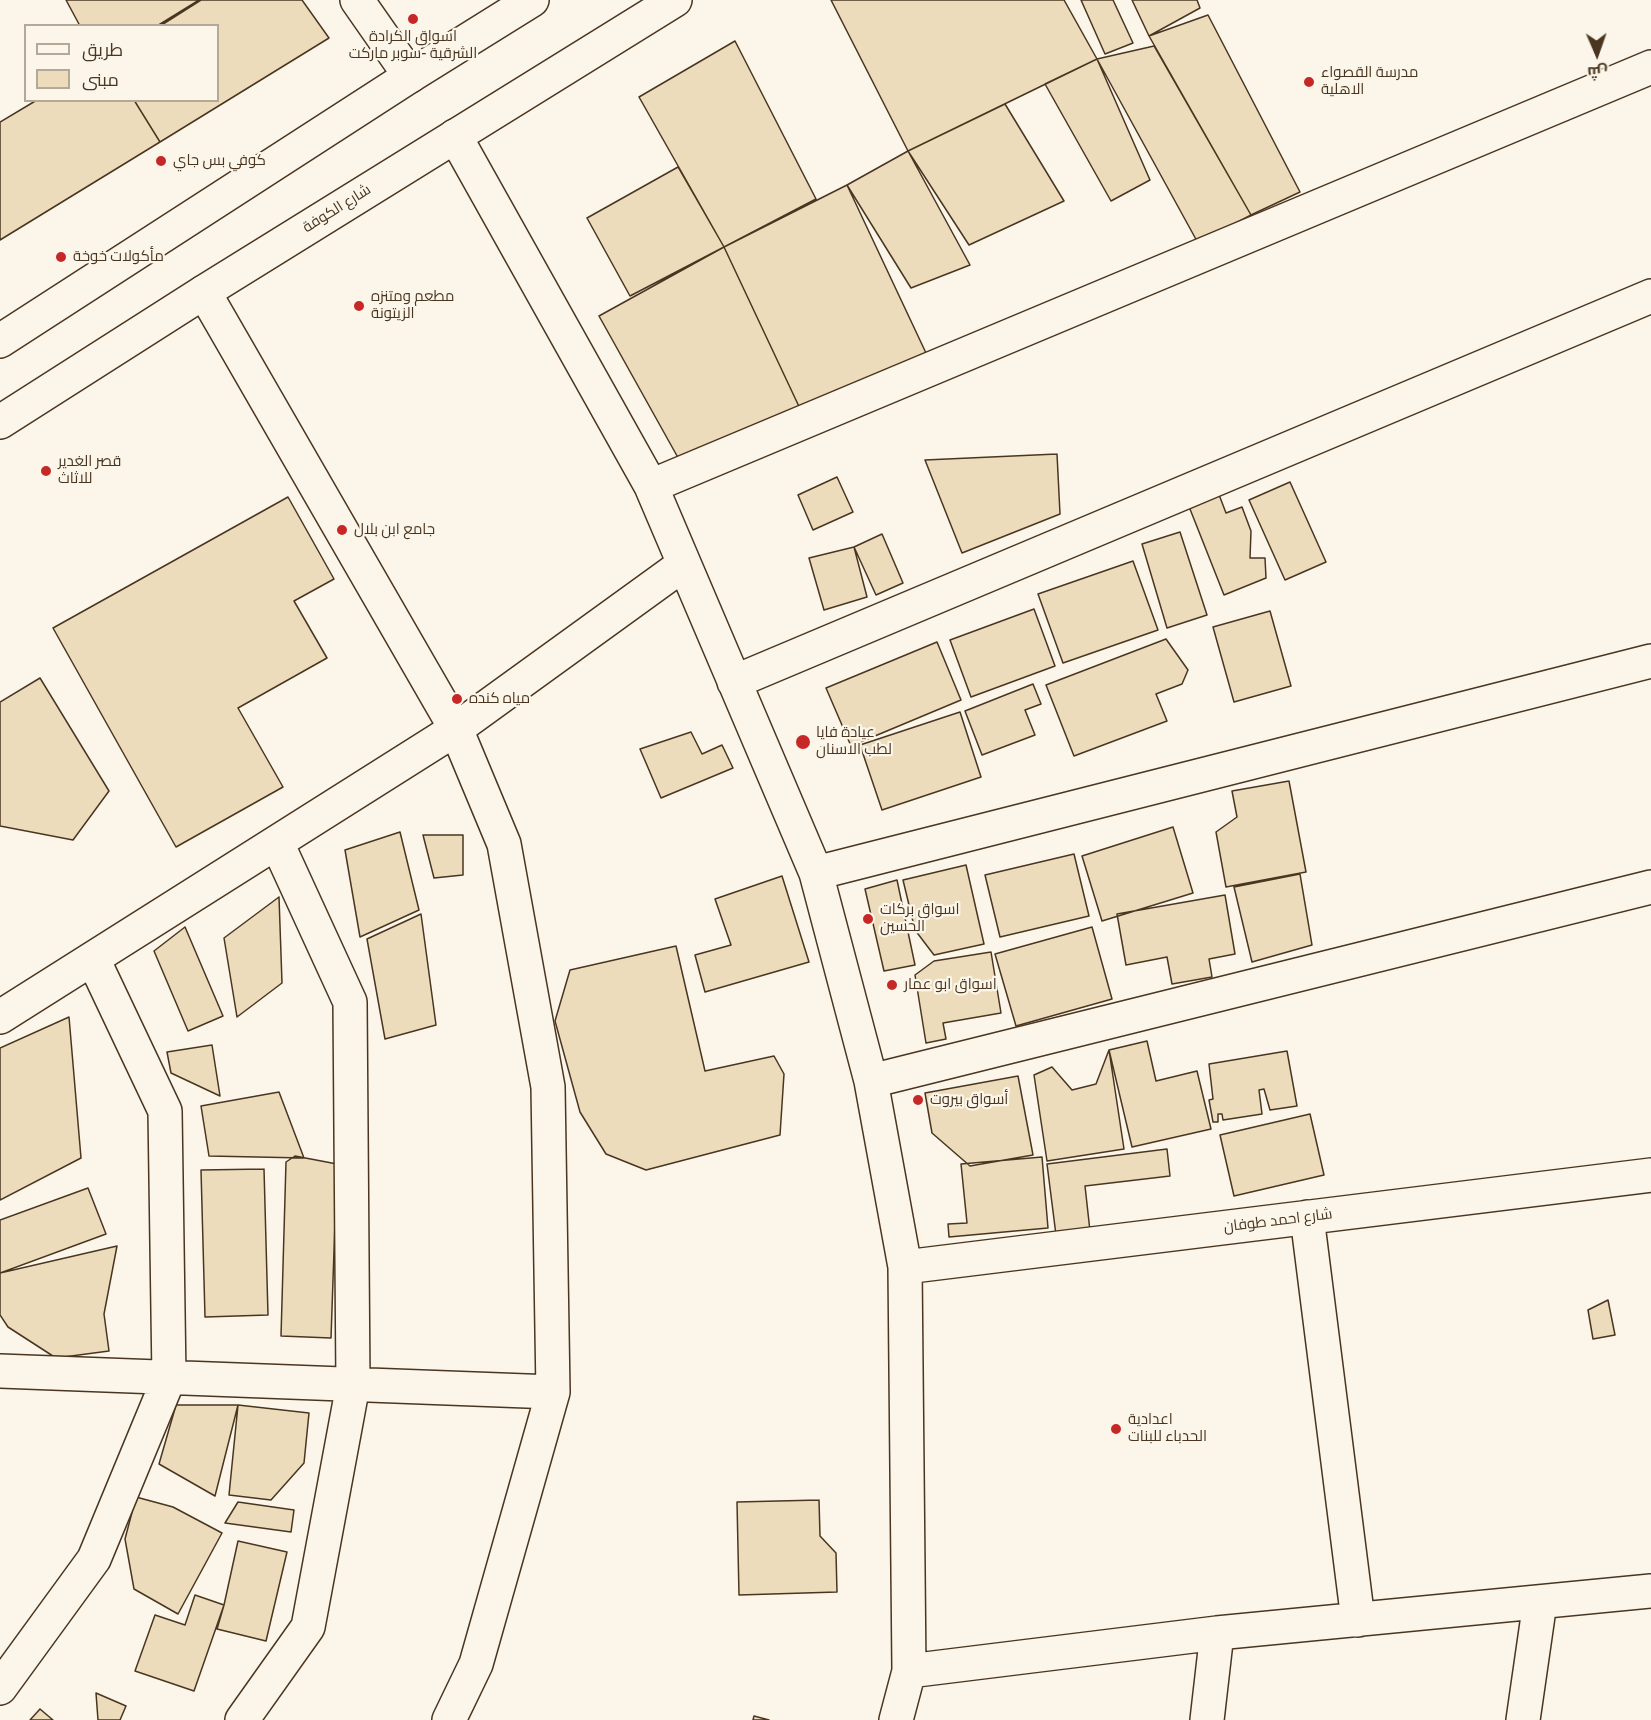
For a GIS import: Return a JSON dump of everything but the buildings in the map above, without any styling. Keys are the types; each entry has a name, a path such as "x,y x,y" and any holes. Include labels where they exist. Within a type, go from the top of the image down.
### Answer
{"main road":[{"path":"357,0 410,76"},
{"path":"2,335 532,0"},
{"name":"شارع الكوفة","path":"0,422 204,292 675,0"},
{"path":"651,486 1651,67"},
{"path":"455,136 651,486 816,873 872,1081 905,1267 909,1671 896,1720"},
{"path":"204,292 456,729 504,843 548,1087 553,1392 476,1664 448,1720"},
{"path":"734,682 1651,296"},
{"path":"0,1017 456,729 684,564"},
{"path":"816,873 1651,661"},
{"path":"242,1720 308,1627 352,1385 350,1002 277,843"},
{"path":"872,1081 1651,887"},
{"path":"0,1688 94,1559 169,1377 165,1111 93,959"},
{"name":"شارع احمد طوفان","path":"905,1267 1651,1175"},
{"path":"1307,1217 1358,1620"},
{"path":"0,1371 553,1392"},
{"path":"909,1671 1217,1633 1651,1591"},
{"path":"1523,1720 1540,1602"},
{"path":"1207,1720 1217,1633"}],"place":[{"name":"اسواق الكرادة الشرقية -سوبر ماركت","path":"413,19"},
{"name":"مدرسة القصواء الاهلية","path":"1309,82"},
{"name":"كوفي بس جاي","path":"161,161"},
{"name":"مأكولات خوخة","path":"61,257"},
{"name":"مطعم ومتنزه الزيتونة","path":"359,306"},
{"name":"قصر الغدير للاثاث","path":"46,471"},
{"name":"جامع ابن بلال","path":"342,530"},
{"name":"مياه كنده","path":"457,699"},
{"name":"عيادة فايا لطب الاسنان","path":"803,742"},
{"name":"اسواق بركات الحسين","path":"868,919"},
{"name":"اسواق ابو عمار","path":"892,985"},
{"name":"أسواق بيروت","path":"918,1100"},
{"name":"اعدادية الحدباء للبنات","path":"1116,1429"}]}
